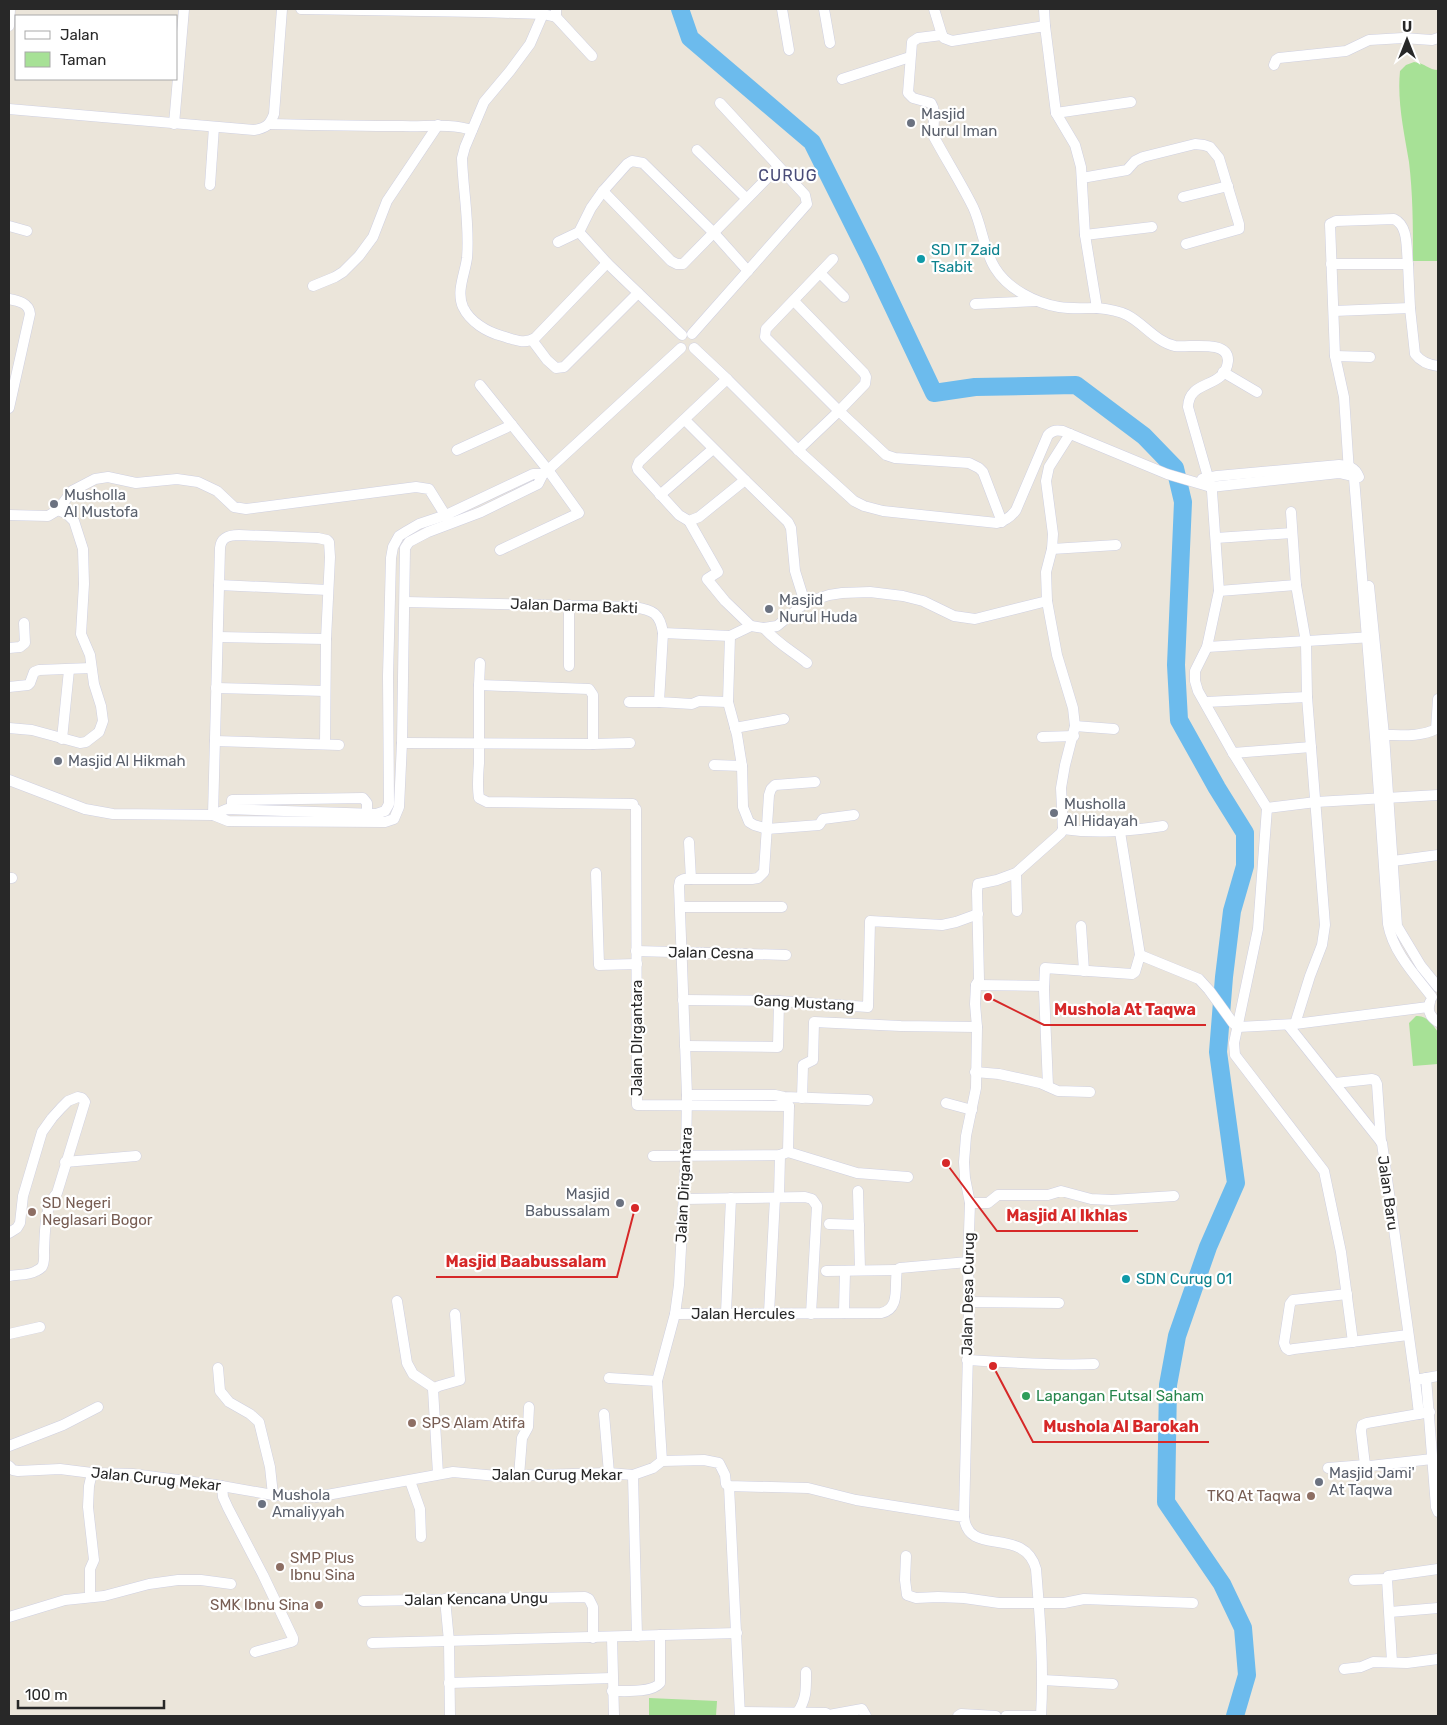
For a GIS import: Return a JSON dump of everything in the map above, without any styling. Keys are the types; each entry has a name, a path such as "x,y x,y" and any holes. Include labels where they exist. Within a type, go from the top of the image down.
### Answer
{"street":[{"path":"9,26 10,9"},
{"path":"178,78 184,9"},
{"path":"270,124 274,114 282,9"},
{"path":"301,9 556,13 592,56"},
{"path":"782,9 789,50"},
{"path":"824,9 830,43"},
{"path":"934,9 942,35 944,38 952,41 1045,26"},
{"path":"1044,9 1056,113 1076,145 1079,155 1085,234 1097,308"},
{"path":"543,14 530,44 510,72 484,102 462,158 467,242 467,260 460,285 462,306 471,319 490,332 521,341 532,340 607,263"},
{"path":"942,35 914,40 910,57 908,93 913,98 928,101 933,105 934,138 972,207 994,268 1005,281 1037,300 1058,307 1109,309 1126,314 1168,344 1222,348 1228,359 1223,372 1217,380 1192,393 1188,402 1189,414 1210,482 1220,591 1207,647 1195,671 1195,681 1198,691 1206,702 1233,754 1267,808 1258,930 1235,1025 1234,1043 1236,1055 1324,1171 1341,1252 1353,1342"},
{"path":"1274,65 1279,58 1346,51 1369,40 1403,38 1432,40 1438,38"},
{"path":"842,79 910,57"},
{"path":"174,124 178,80"},
{"path":"1056,113 1131,102"},
{"path":"694,348 686,351 678,343 748,271 806,204 805,195 720,104"},
{"path":"9,109 254,130 262,129 270,124 438,125 459,126 472,130"},
{"path":"313,286 343,272 373,237 386,201 438,125"},
{"path":"210,184 214,127"},
{"path":"1082,178 1127,170 1139,158 1195,144 1204,144 1210,147 1219,158 1239,228 1186,244"},
{"path":"697,150 746,198"},
{"path":"558,242 579,232 591,208 603,191 627,164 632,161 638,161 643,163 714,233 748,271"},
{"path":"603,191 672,261 677,264 683,264 778,166"},
{"path":"1183,197 1228,186"},
{"path":"1349,470 1344,397 1335,356 1329,228 1332,222 1394,220 1399,222 1404,228 1415,354 1419,359 1438,366"},
{"path":"9,226 27,231"},
{"path":"1085,234 1152,227"},
{"path":"579,232 638,293 696,341 694,348"},
{"path":"833,259 764,334 839,411 882,452 890,457 969,463 979,468 983,472 1002,522"},
{"path":"1331,264 1408,264"},
{"path":"820,273 844,297"},
{"path":"532,340 546,360 556,368 564,367 638,293"},
{"path":"9,299 24,303 29,308 30,314 9,408"},
{"path":"975,304 1037,300"},
{"path":"794,301 866,376 865,384 798,450"},
{"path":"1334,311 1410,308"},
{"path":"9,780 85,809 113,814 213,815 228,821 391,821 395,818 400,807 405,548 409,542 428,532 481,512 538,484 545,472 681,348"},
{"path":"694,348 728,379 798,450 854,501 883,511 1002,522 1012,516 1016,510 1048,435 1052,431 1057,430 1189,481 1210,482 1339,465 1349,470 1354,469 1359,477 1384,799 1390,934 1402,956 1433,998 1430,1015 1438,1022"},
{"path":"1335,356 1370,357"},
{"path":"1223,372 1258,392"},
{"path":"728,379 638,464 639,473 679,514 689,520 718,572 707,579 725,601 751,626"},
{"path":"480,385 512,425 545,472 579,513 500,550"},
{"path":"685,420 788,522 793,538 795,572 805,603"},
{"path":"457,450 512,425"},
{"path":"1070,434 1049,467 1046,481 1053,534 1052,550 1046,572 1047,601 1056,655 1072,708 1075,731 1065,765 1061,788 1063,829 1120,832 1163,826"},
{"path":"660,495 713,449"},
{"path":"213,815 226,809 232,809 232,800 363,798 367,804 367,813 382,813 385,811 390,804 388,676 391,558 393,547 399,536 419,524 446,514 533,474 545,472"},
{"path":"9,515 44,517 58,510 72,491 95,479 108,477 136,483 177,479 198,482 217,491 234,507 246,509 424,488 429,490 446,514 450,525"},
{"path":"689,520 699,517 745,480"},
{"path":"9,728 32,730 80,743 86,742 99,732 103,721 101,706 94,684 90,655 81,634 84,584 83,549 74,521 67,514 58,510"},
{"path":"1291,512 1296,585 1306,642 1311,748 1325,925 1322,945 1291,1025"},
{"path":"1216,538 1292,534"},
{"path":"213,815 220,543 227,536 318,538 327,540 330,545 326,639 325,744"},
{"path":"1052,550 1116,545"},
{"path":"219,585 328,590"},
{"path":"1220,591 1296,585"},
{"path":"659,702 663,633 730,636 751,626 764,628 777,626 805,603 828,595 842,593 885,593 923,601 954,616 975,619 1047,601"},
{"name":"Jalan Darma Bakti","path":"404,602 642,608 656,613 661,620 663,633"},
{"path":"569,605 569,666"},
{"path":"9,648 20,647 25,643 24,623"},
{"path":"764,628 776,641 807,663"},
{"path":"730,636 728,702 742,766 743,807 749,822 767,829 819,825 823,818 854,815"},
{"path":"218,637 326,639"},
{"path":"1207,647 1370,637"},
{"path":"479,743 480,663"},
{"path":"9,687 28,685 34,672 39,670 91,668"},
{"path":"62,739 69,670"},
{"path":"388,676 403,676"},
{"path":"479,685 589,689 593,695 593,744"},
{"path":"216,688 325,691"},
{"path":"1206,702 1308,697"},
{"path":"1384,735 1431,732 1436,729 1438,699"},
{"path":"629,702 692,704 700,701 718,700 728,702"},
{"path":"1376,702 1384,735 1384,799 1393,861 1397,926 1421,966 1438,987"},
{"path":"735,728 784,719"},
{"path":"1042,737 1075,731 1114,729"},
{"path":"215,741 339,745"},
{"name":"Jalan DIrgantara","path":"479,743 478,792 479,798 482,800 487,802 634,806 637,1105 687,1100"},
{"path":"402,744 630,743"},
{"path":"1233,754 1311,748"},
{"path":"714,765 742,766"},
{"path":"782,908 680,907 678,894 680,882 684,879 758,878 764,872 771,789 774,785 815,782"},
{"path":"1267,808 1316,802 1438,795"},
{"name":"Jalan Desa Curug","path":"964,1517 970,1203 964,1162 966,1136 976,1088 977,1026 975,1004 976,986 979,980 978,884 997,880 1016,872 1061,833 1063,829"},
{"path":"1048,1086 1045,968 1132,974 1135,972 1140,955 1120,832"},
{"path":"689,842 691,879"},
{"path":"1393,861 1438,855"},
{"path":"596,872 599,965 636,964"},
{"path":"1016,872 1016,911"},
{"name":"Jalan Dirgantara","path":"662,1461 657,1381 675,1314 679,1285 686,1156 687,1100 680,907"},
{"name":"Gang Mustang","path":"683,1000 779,1001 868,1007 870,921 942,925 978,914"},
{"path":"1081,926 1084,971"},
{"name":"Jalan Cesna","path":"636,951 786,955"},
{"path":"1140,955 1199,979 1235,1025"},
{"path":"976,986 1044,986"},
{"path":"1235,1025 1291,1025 1433,998"},
{"path":"685,1046 778,1047 779,1001"},
{"path":"802,1098 803,1065 813,1060 814,1022 901,1026 977,1026"},
{"name":"Jalan Baru","path":"1291,1025 1382,1143"},
{"path":"976,1072 999,1074 1040,1082 1058,1091 1090,1092"},
{"name":"Jalan Baru","path":"1335,1083 1372,1079 1377,1084 1382,1143 1419,1414"},
{"path":"9,1234 20,1223 23,1196 42,1132 60,1108 68,1101 80,1097 85,1102 57,1193 53,1197 48,1213 42,1268 35,1272 9,1276"},
{"path":"687,1100 787,1101 802,1098 868,1100"},
{"path":"769,1313 777,1197 784,1154 787,1101"},
{"path":"946,1103 972,1110"},
{"path":"653,1156 784,1154 857,1173 908,1177"},
{"path":"65,1162 136,1156"},
{"path":"858,1191 860,1270"},
{"path":"970,1203 988,1203 998,1195 1048,1196 1061,1191 1091,1198 1112,1200 1174,1196"},
{"path":"726,1313 731,1198"},
{"path":"684,1199 810,1198 817,1206 811,1314"},
{"path":"829,1224 859,1225"},
{"path":"826,1271 897,1270 900,1268 968,1262"},
{"name":"Jalan Hercules","path":"675,1314 881,1313 891,1310 896,1300 897,1270"},
{"path":"844,1313 845,1271"},
{"path":"1347,1294 1293,1300 1290,1304 1284,1343 1286,1348 1289,1350 1408,1335"},
{"path":"397,1301 407,1363 413,1374 434,1388"},
{"path":"969,1302 1059,1303"},
{"path":"434,1388 460,1380 455,1314"},
{"path":"11,1332 40,1327"},
{"path":"967,1360 1052,1365 1094,1364"},
{"path":"218,1368 220,1391 229,1402 255,1417 259,1422 270,1467 273,1495"},
{"path":"1415,1380 1438,1376"},
{"path":"608,1378 657,1381"},
{"path":"1426,1378 1436,1507 1438,1512"},
{"path":"434,1388 438,1474"},
{"path":"9,1446 63,1425 98,1407"},
{"path":"519,1476 522,1438 528,1427 529,1407"},
{"path":"1365,1465 1362,1425 1430,1412"},
{"path":"604,1414 609,1473"},
{"path":"1328,1468 1370,1466 1432,1459"},
{"name":"Jalan Curug Mekar","path":"9,1466 18,1472 60,1469 168,1478 273,1495 316,1497 453,1472 497,1476 609,1473 633,1475 653,1468 662,1461 713,1461 719,1463 725,1475 726,1484 729,1486"},
{"path":"90,1597 90,1568 94,1560 88,1507 92,1473"},
{"path":"633,1475 637,1636"},
{"path":"410,1481 420,1509 420,1537"},
{"path":"222,1486 223,1497 228,1508 293,1638 291,1642 255,1652"},
{"path":"866,1716 862,1709 829,1716 826,1713 740,1714 729,1486 808,1488 856,1500 964,1517 964,1524 969,1532 975,1536 985,1540 1017,1546 1031,1555 1036,1569 1039,1603 1043,1680 1041,1716 1006,1716"},
{"path":"906,1556 907,1595 916,1598 957,1598 999,1603 1064,1603 1084,1599 1193,1603"},
{"path":"1354,1580 1387,1578 1391,1574 1438,1569"},
{"path":"1387,1578 1392,1662"},
{"path":"9,1617 65,1600 104,1596 149,1584 178,1580 201,1580 231,1584"},
{"name":"Jalan Kencana Ungu","path":"363,1601 577,1597 589,1599 592,1606 593,1638"},
{"path":"445,1599 449,1641 450,1716"},
{"path":"1390,1612 1438,1608"},
{"path":"372,1643 737,1633"},
{"path":"612,1691 650,1690 660,1683 660,1635"},
{"path":"612,1637 614,1716"},
{"path":"1344,1669 1361,1667 1373,1662 1407,1663 1438,1659"},
{"path":"797,1713 805,1700 806,1672"},
{"path":"449,1683 612,1678"},
{"path":"1043,1680 1113,1684"},
{"path":"958,1716 961,1714 996,1716"}],"green space":[{"path":"1414,62 1438,70 1438,261 1413,261 1411,187 1399,82 1400,71 1406,65"},
{"path":"1416,1016 1426,1019 1438,1032 1438,1064 1413,1066 1409,1023"},
{"path":"649,1698 717,1701 716,1716 649,1716"}],"waterway":[{"path":"680,9 690,38 812,142 934,393 975,387 1076,385 1144,436 1175,468 1183,502 1176,665 1179,720 1245,833 1245,866 1232,911 1218,1052 1236,1183 1208,1247 1177,1336 1168,1385 1166,1502 1222,1584 1243,1628 1247,1675 1235,1716"}],"place":[{"name":"Masjid Nurul Iman","path":"911,123"},
{"name":"SD IT Zaid Tsabit","path":"921,259"},
{"name":"Musholla Al Mustofa","path":"54,504"},
{"name":"Masjid Nurul Huda","path":"769,609"},
{"name":"Masjid Al Hikmah","path":"58,761"},
{"name":"Musholla Al Hidayah","path":"1054,813"},
{"name":"Mushola At Taqwa","path":"988,997"},
{"name":"Masjid Al Ikhlas","path":"946,1163"},
{"name":"Masjid Babussalam","path":"620,1203"},
{"name":"Masjid Baabussalam","path":"635,1208"},
{"name":"SD Negeri Neglasari Bogor","path":"32,1212"},
{"name":"SDN Curug 01","path":"1126,1279"},
{"name":"Mushola Al Barokah","path":"993,1366"},
{"name":"Lapangan Futsal Saham","path":"1026,1396"},
{"name":"SPS Alam Atifa","path":"412,1423"},
{"name":"Masjid Jami' At Taqwa","path":"1319,1482"},
{"name":"TKQ At Taqwa","path":"1311,1496"},
{"name":"Mushola Amaliyyah","path":"262,1504"},
{"name":"SMP Plus Ibnu Sina","path":"280,1567"},
{"name":"SMK Ibnu Sina","path":"319,1605"}],"district":[{"name":"CURUG","path":"788,175"}]}
